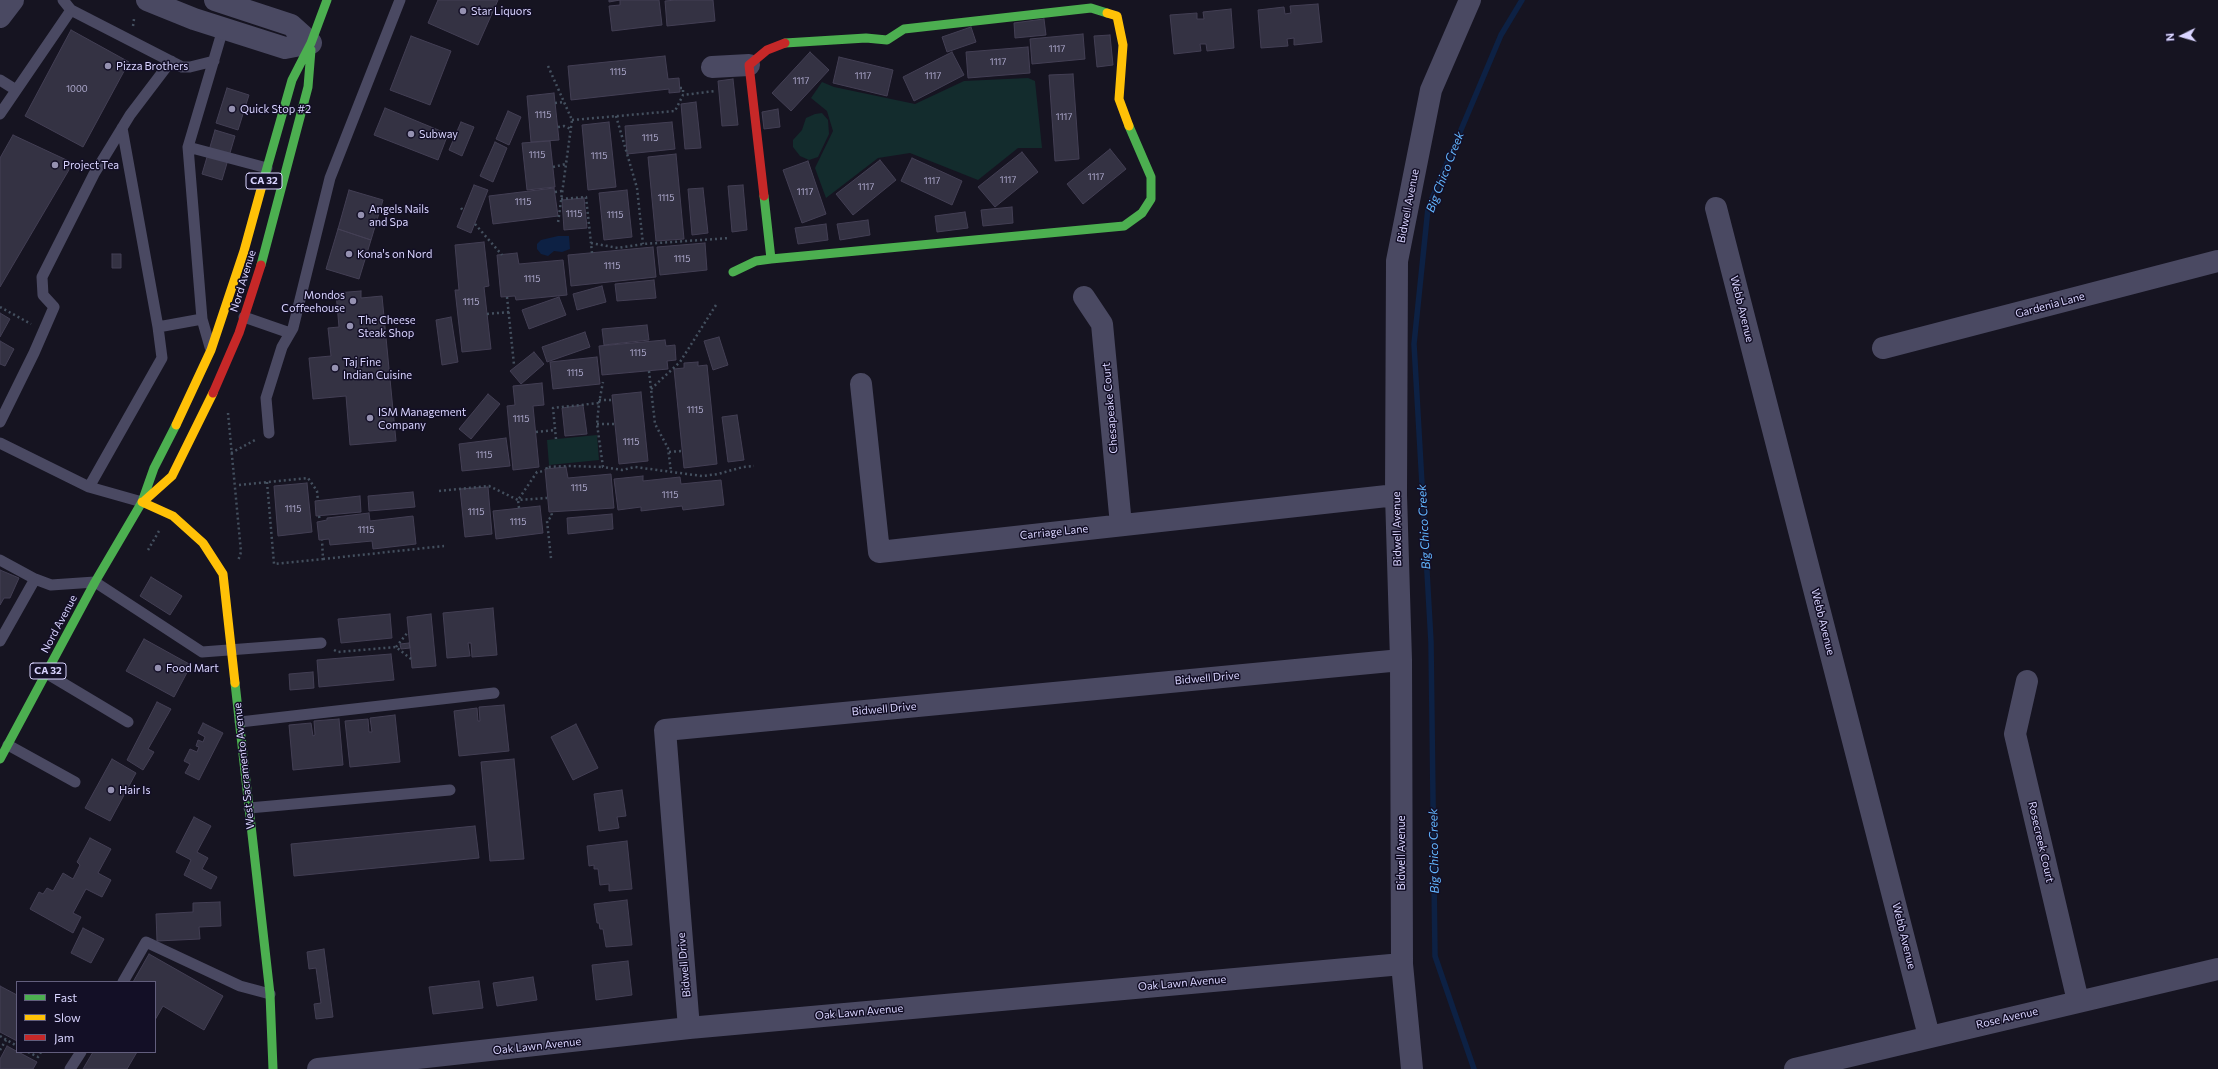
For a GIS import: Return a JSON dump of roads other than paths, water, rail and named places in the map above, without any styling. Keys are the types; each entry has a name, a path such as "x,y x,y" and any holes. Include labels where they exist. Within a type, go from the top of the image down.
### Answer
{"street":[{"path":"147,0 223,29 285,48 311,43"},
{"path":"215,0 291,25 311,43"},
{"name":"Nord Avenue","path":"0,759 95,582 142,502 154,468 194,389 211,350 244,250 292,80 311,43 326,0"},
{"name":"Bidwell Avenue","path":"1412,1069 1402,964 1401,660 1396,495 1397,261 1431,90 1470,0"},
{"path":"712,67 748,65 767,50 785,43 866,38 887,40 904,29 1090,8 1116,16 1123,45 1123,76 1120,99 1124,115 1151,177 1151,199 1142,213 1124,226 771,258 756,261 733,272"},
{"name":"Nord Avenue","path":"142,502 172,476 208,406 244,317 260,268 308,87 311,43"},
{"path":"748,65 771,258"},
{"name":"Webb Avenue","path":"1716,208 1929,1036"},
{"name":"Gardenia Lane","path":"1883,348 2218,261"},
{"name":"Chesapeake Court","path":"1084,297 1102,324 1120,525"},
{"name":"Carriage Lane","path":"861,384 879,552 1396,495"},
{"name":"West Sacramento Avenue","path":"142,502 173,516 203,543 223,574 270,994 273,1069"},
{"name":"Bidwell Drive","path":"689,1028 665,730 1401,660"},
{"name":"Rosecreek Court","path":"2027,682 2015,734 2078,1001"},
{"name":"Oak Lawn Avenue","path":"318,1069 689,1028 1402,964"},
{"name":"Rose Avenue","path":"1795,1069 1929,1036 2218,969"}],"lane":[{"path":"63,0 71,10 182,67 190,67 214,61"},
{"path":"269,433 266,398 282,347 290,333 330,178 400,0"},
{"path":"0,114 71,10"},
{"path":"211,350 202,319 188,147 221,41 223,29"},
{"path":"0,422 34,353 54,307 43,295 42,277 94,174 122,128 171,61"},
{"path":"0,80 16,90"},
{"path":"90,487 162,358 158,327 122,128"},
{"path":"188,147 267,168"},
{"path":"244,317 290,333"},
{"path":"158,327 202,319"},
{"path":"0,443 90,487 142,502"},
{"path":"0,560 35,579 51,585 95,582 202,652 321,643"},
{"path":"0,641 35,579"},
{"path":"46,673 128,722"},
{"path":"240,722 494,693"},
{"path":"0,732 9,742 75,782"},
{"path":"249,808 450,790"},
{"path":"124,981 146,942 240,986 270,994"},
{"path":"70,1069 80,1053"}],"water":[{"path":"558,236 569,236 570,249 562,252 554,251 548,256 541,254 537,249 537,244 541,240"}],"waterway":[{"name":"Big Chico Creek","path":"1474,1069 1435,956 1431,642 1414,344 1428,208 1501,35 1522,0"}],"place":[{"name":"Star Liquors","path":"463,11"},
{"name":"Pizza Brothers","path":"108,66"},
{"name":"Quick Stop #2","path":"232,109"},
{"name":"Subway","path":"411,134"},
{"name":"Project Tea","path":"55,165"},
{"name":"Angels Nails and Spa","path":"361,215"},
{"name":"Kona's on Nord","path":"349,254"},
{"name":"Mondos Coffeehouse","path":"353,301"},
{"name":"The Cheese Steak Shop","path":"350,326"},
{"name":"Taj Fine Indian Cuisine","path":"335,368"},
{"name":"ISM Management Company","path":"370,418"},
{"name":"Food Mart","path":"158,668"},
{"name":"Hair Is","path":"111,790"}]}
